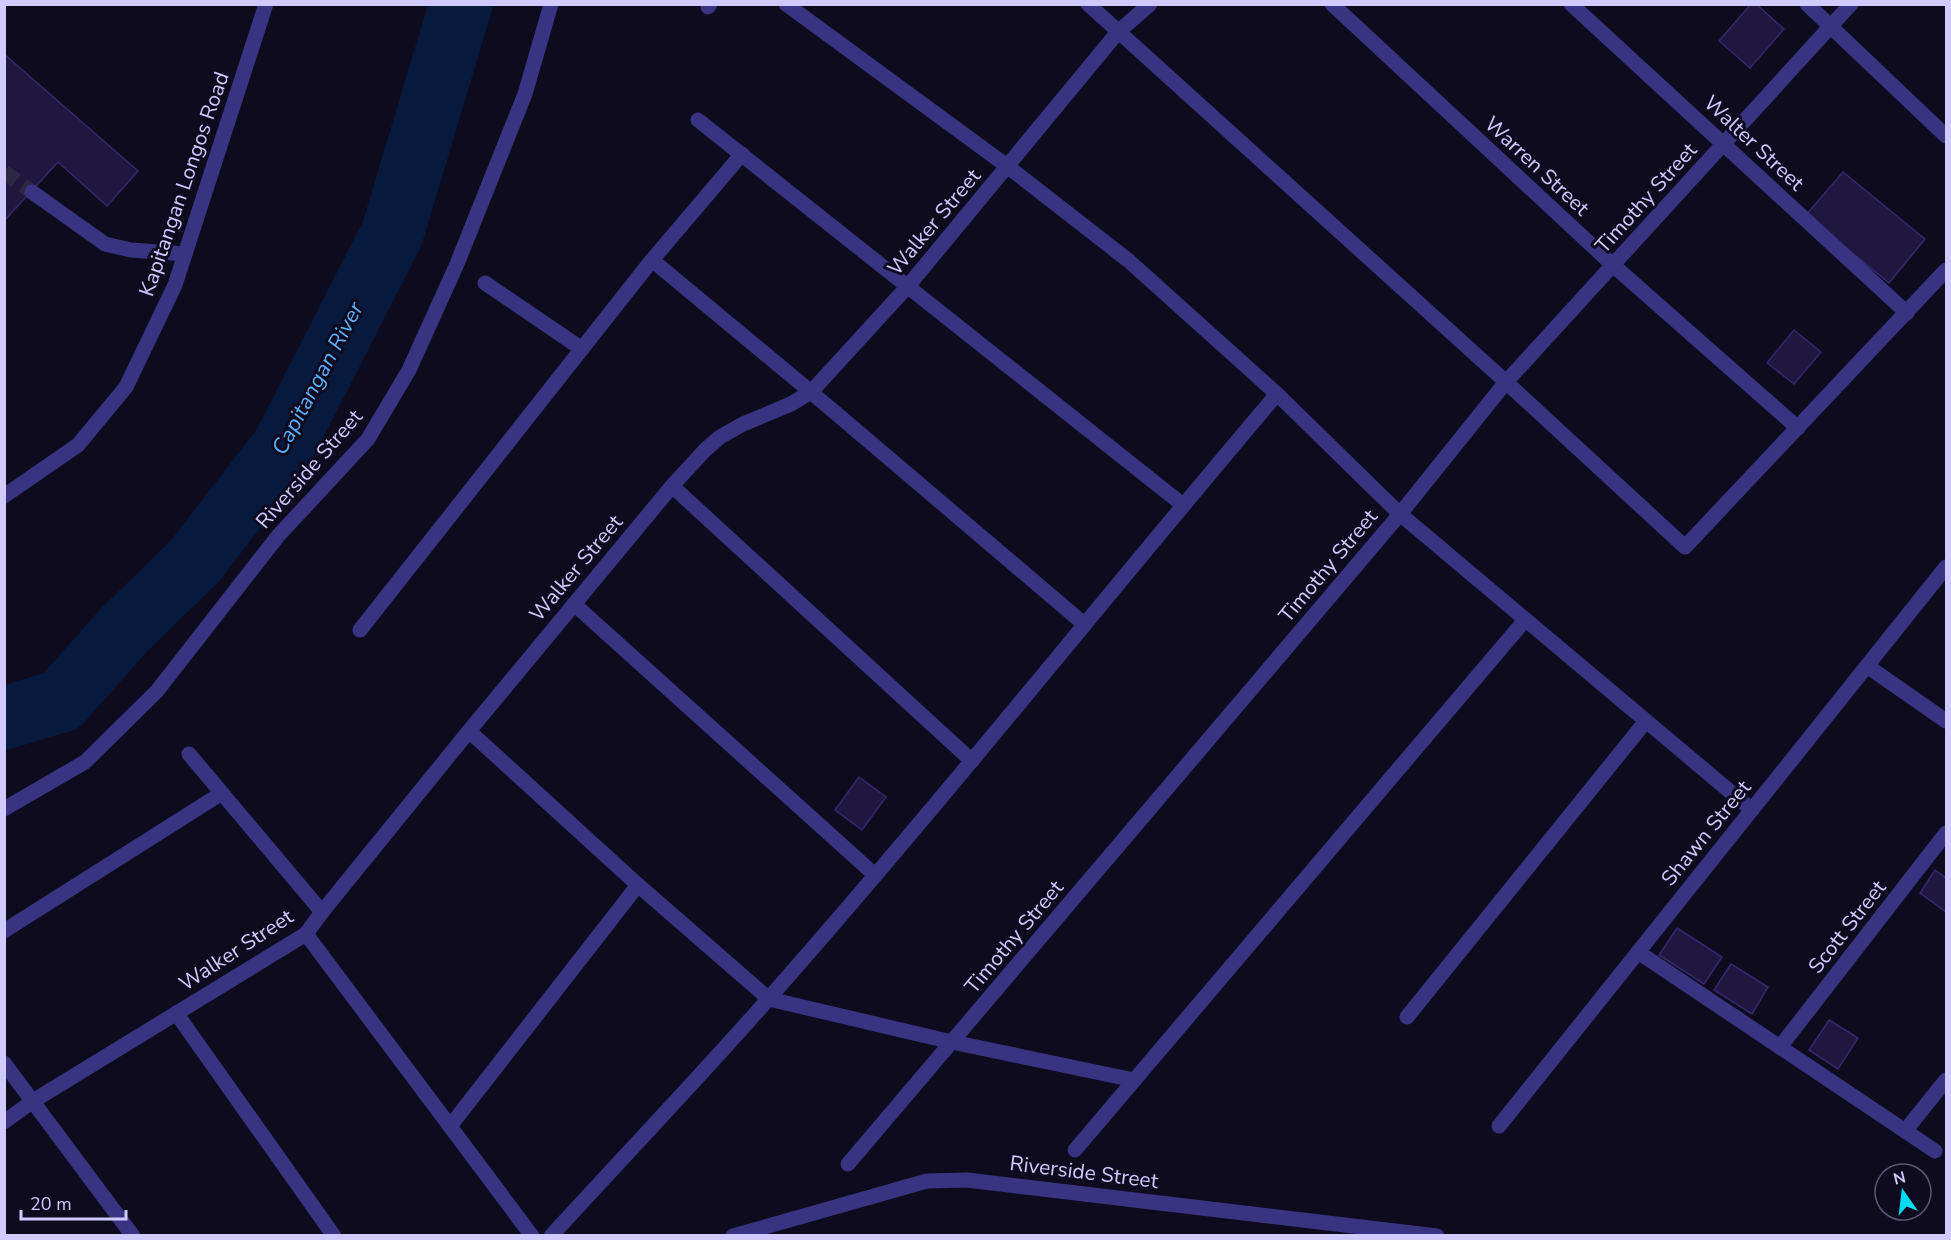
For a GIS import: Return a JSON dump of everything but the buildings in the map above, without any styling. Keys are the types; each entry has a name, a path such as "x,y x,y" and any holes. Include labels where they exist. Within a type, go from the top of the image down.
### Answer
{"street":[{"name":"Kapitangan Longos Road","path":"4,496 78,445 126,387 175,285 266,4"},
{"name":"Riverside Street","path":"4,809 85,762 157,691 278,536 368,438 409,370 457,264 525,94 551,4"},
{"path":"786,4 1007,166 1129,261 1277,394 1400,514 1752,810"},
{"path":"1088,4 1685,547 1947,270"},
{"name":"Walker Street","path":"4,1122 33,1101 306,934 469,731 672,486 720,437 743,424 791,404 811,392 908,286 1118,32 1150,4"},
{"name":"Warren Street","path":"1332,4 1614,266 1798,428"},
{"name":"Walter Street","path":"1571,4 1907,313"},
{"path":"1807,4 1947,136"},
{"name":"Timothy Street","path":"848,1164 1400,514 1506,382 1851,4"},
{"path":"698,120 1183,505"},
{"path":"360,630 652,260 742,154"},
{"path":"32,192 105,244 131,250 185,254"},
{"path":"652,260 1084,624"},
{"path":"485,283 582,349"},
{"path":"550,1236 769,999 972,761 1277,394"},
{"path":"672,486 972,761"},
{"name":"Shawn Street","path":"1499,1126 1947,567"},
{"path":"574,604 875,876"},
{"path":"1075,1150 1525,620"},
{"path":"1867,666 1947,721"},
{"path":"1407,1017 1646,721"},
{"path":"469,731 638,885 769,999 952,1042 1134,1080"},
{"path":"189,754 322,912"},
{"path":"4,931 222,793"},
{"name":"Scott Street","path":"1780,1047 1947,833"},
{"path":"451,1125 638,885"},
{"path":"306,934 532,1236"},
{"path":"1638,952 1935,1151"},
{"path":"176,1013 334,1236"},
{"path":"4,1063 132,1236"},
{"path":"1905,1131 1947,1080"},
{"name":"Riverside Street","path":"733,1236 927,1181 967,1180 1437,1236"}],"waterway":[{"name":"Capitangan River","path":"4,718 61,701 124,630 194,562 283,447 392,234 461,4"}],"tunnel":[{"path":"4,172 32,192"}]}
